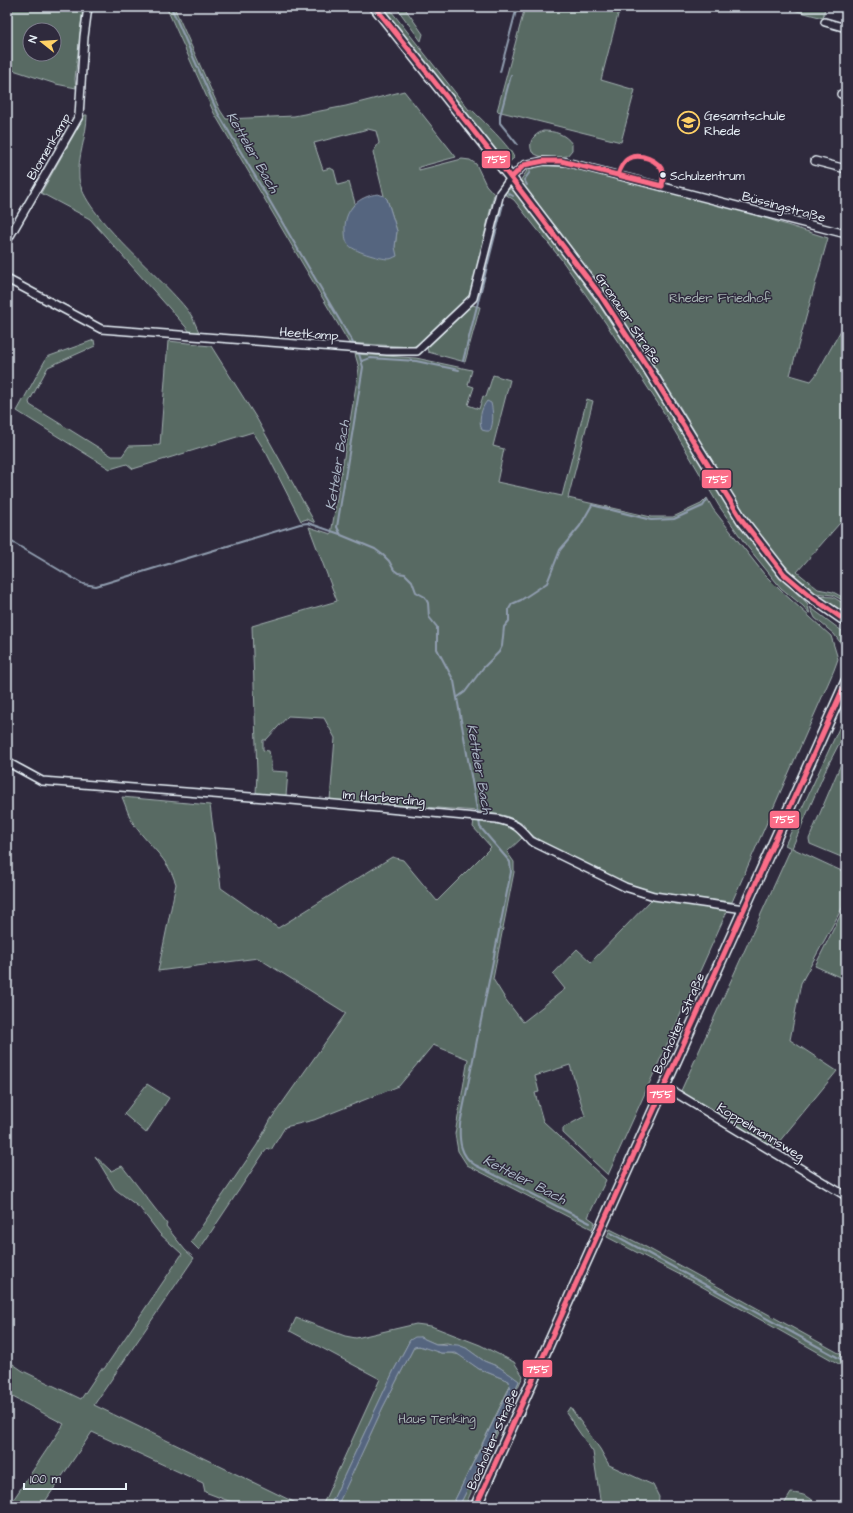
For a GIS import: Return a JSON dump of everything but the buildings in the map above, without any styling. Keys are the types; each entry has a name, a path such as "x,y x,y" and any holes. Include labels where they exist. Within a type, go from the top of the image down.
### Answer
{"main road":[{"name":"Gronauer Straße","path":"375,7 511,178 601,296 648,368 742,520 784,574 810,596 846,621"},
{"name":"Bocholter Straße","path":"476,1506 846,682"}],"street":[{"name":"Blomenkamp","path":"7,241 79,116 84,37 88,7"},
{"path":"825,22 846,28"},
{"name":"Büssingstraße","path":"511,178 524,165 544,161 561,161 846,234"},
{"path":"815,161 846,169"},
{"name":"Heetkamp","path":"7,278 101,330 387,351 418,351 473,298 500,193 511,178"},
{"name":"Im Harberding","path":"7,762 42,781 291,800 484,818 511,822 522,830 531,841 625,887 654,896 744,909"},
{"name":"Koppelmannsweg","path":"664,1086 846,1196"}],"green space":[{"path":"7,7 83,7 75,79 76,88 56,84 7,68"},
{"path":"164,7 174,7 220,110 226,119 294,116 346,106 404,91 456,157 419,167 419,170 462,159 470,160 476,164 486,185 494,194 470,296 419,344 412,347 349,343 214,113 168,11","holes":["368,129 376,131 379,143 373,152 384,196 387,199 397,231 395,247 348,244 346,238 346,222 355,203 349,182 338,185 334,170 330,168 323,170 314,143"]},
{"path":"381,7 388,7 469,110 472,110 508,148 514,158 507,164"},
{"path":"396,7 404,7 423,34 421,41"},
{"path":"525,7 620,7 601,80 635,90 621,142 497,111"},
{"path":"782,7 825,7 823,18"},
{"path":"85,115 87,115 87,123 79,162 79,178 84,193 94,211 109,229 164,284 191,315 199,332 191,333 90,219 41,193"},
{"path":"543,131 556,132 563,135 572,144 572,150 567,156 549,158 536,155 532,152 531,142 536,135"},
{"name":"Rheder Friedhof","path":"561,164 733,208 828,238 790,375 811,381 816,375 846,321 846,516 797,572 818,589 833,592 846,599 846,602 833,595 815,593 794,575 766,544 734,497 640,344 564,237 520,181 529,168 542,165"},
{"path":"512,189 558,248 599,305 654,387 745,533 779,576 807,603 810,614 803,606 781,588 746,545 719,506 661,408 605,322 561,259 514,200 505,194 505,190"},
{"path":"472,305 480,307 465,362 428,352 427,348"},
{"path":"94,340 95,346 48,367 29,402 30,405 112,456 122,456 129,446 160,445 168,341 211,346 257,419 315,523 307,519 301,521 267,454 253,432 133,469 127,464 110,469 17,411 47,357"},
{"path":"355,354 416,358 472,370 468,385 474,387 468,405 479,409 483,396 486,397 493,375 510,380 493,446 504,449 497,482 562,496 587,399 593,401 568,498 651,517 673,517 701,504 707,498 713,509 764,574 831,636 838,659 834,670 732,902 657,894 633,887 548,847 528,832 523,824 506,816 478,811 330,800 335,738 324,718 288,716 266,740 263,740 263,750 269,751 271,771 288,772 286,796 256,793 257,773 252,626 337,601 309,527 331,534 359,368"},
{"path":"818,596 833,597 846,605 846,613"},
{"path":"810,607 846,634 846,641 844,645 842,645 834,634 815,618"},
{"path":"846,713 846,733 827,767 792,848 846,873 846,901 801,983 790,1040 837,1071 774,1148 680,1093 791,848 785,845"},
{"path":"846,752 846,859 810,844 809,839"},
{"path":"122,797 210,805 221,888 278,928 392,857 403,860 437,901 491,847 473,827 474,820 483,821 484,823 505,825 513,828 523,837 507,852 514,862 514,872 493,979 506,1000 523,1022 565,989 553,974 577,949 591,962 652,899 728,909 608,1175 563,1133 563,1128 585,1116 570,1065 535,1076 539,1092 535,1093 543,1121 606,1180 588,1217 595,1222 592,1229 467,1165 458,1151 455,1134 468,1059 433,1045 399,1086 314,1120 285,1127 271,1150 268,1148 263,1154 199,1250 191,1242 257,1145 271,1119 346,1013 258,958 158,971 176,884 168,867 133,823"},
{"path":"846,904 846,980 815,966"},
{"path":"147,1084 169,1098 146,1133 124,1114"},
{"path":"95,1156 111,1171 122,1166 167,1224 166,1226 185,1250 194,1258 94,1405 302,1506 242,1506 205,1492 203,1483 92,1432 42,1506 9,1506 64,1424 7,1394 7,1360 23,1371 81,1399 101,1369 104,1369 182,1254 160,1234 140,1208 115,1189"},
{"path":"610,1229 644,1246 846,1357 846,1368 692,1281 607,1237"},
{"path":"296,1318 345,1336 356,1338 416,1324 431,1326 480,1345 514,1362 523,1376 465,1506 459,1506 500,1424 519,1381 499,1367 484,1361 466,1348 447,1343 436,1344 420,1337 410,1340 394,1370 330,1506 322,1506 380,1379 290,1331"},
{"name":"Haus Tenking","path":"414,1347 425,1347 441,1353 460,1355 479,1369 509,1381 510,1386 452,1506 337,1506 383,1407"},
{"path":"570,1407 600,1449 609,1465 653,1485 659,1497 658,1506 601,1506 593,1452 566,1413"},
{"path":"791,1493 806,1496 818,1506 783,1506"}],"water":[{"path":"378,194 387,199 397,231 395,247 397,256 390,259 360,252 348,244 346,238 346,221 350,209 365,197"},
{"path":"487,401 491,403 493,413 493,421 490,431 482,430 480,423 482,411"},
{"path":"415,1337 420,1337 436,1344 458,1345 466,1348 484,1361 499,1367 519,1381 483,1459 459,1506 452,1506 508,1392 510,1386 509,1381 479,1369 456,1353 441,1353 419,1346 414,1347 383,1407 337,1506 330,1506 394,1370 410,1340"}],"waterway":[{"name":"Ketteler Bach","path":"171,7 218,113 353,343"},
{"path":"500,72 517,7"},
{"path":"511,75 500,116 500,123 517,144"},
{"path":"527,185 524,180 530,172"},
{"path":"508,193 513,196"},
{"path":"463,361 503,204"},
{"name":"Ketteler Bach","path":"359,354 363,367 337,527 341,535 375,549 383,555 389,561 394,570 398,573 405,574 412,581 416,592 425,597 428,603 429,617 437,627 437,649 454,681 478,815"},
{"path":"362,361 370,358 416,361 459,370"},
{"path":"458,697 465,692 483,668 499,652 502,646 504,627 509,621 509,609 512,604 521,600 547,583 560,550 580,526 592,505 651,520 674,519 703,506 707,500"},
{"path":"7,539 83,584 96,586 300,524 308,523 340,534"},
{"name":"Ketteler Bach","path":"479,820 480,827 510,862 511,872 460,1124 460,1142 466,1157 475,1165 590,1223"},
{"name":"Ketteler Bach","path":"611,1233 846,1362"}],"transit line":[{"name":"755","path":"375,7 511,178 601,296 648,368 742,520 784,574 810,596 846,621"},
{"name":"755","path":"618,175 626,160 638,156 648,158 658,164 661,168 663,175 662,186"},
{"name":"755","path":"511,178 524,165 544,161 561,161 662,186"},
{"name":"755","path":"476,1506 846,682"}],"place":[{"name":"Gesamtschule Rhede","path":"689,122"},
{"name":"Schulzentrum","path":"663,175"}]}
